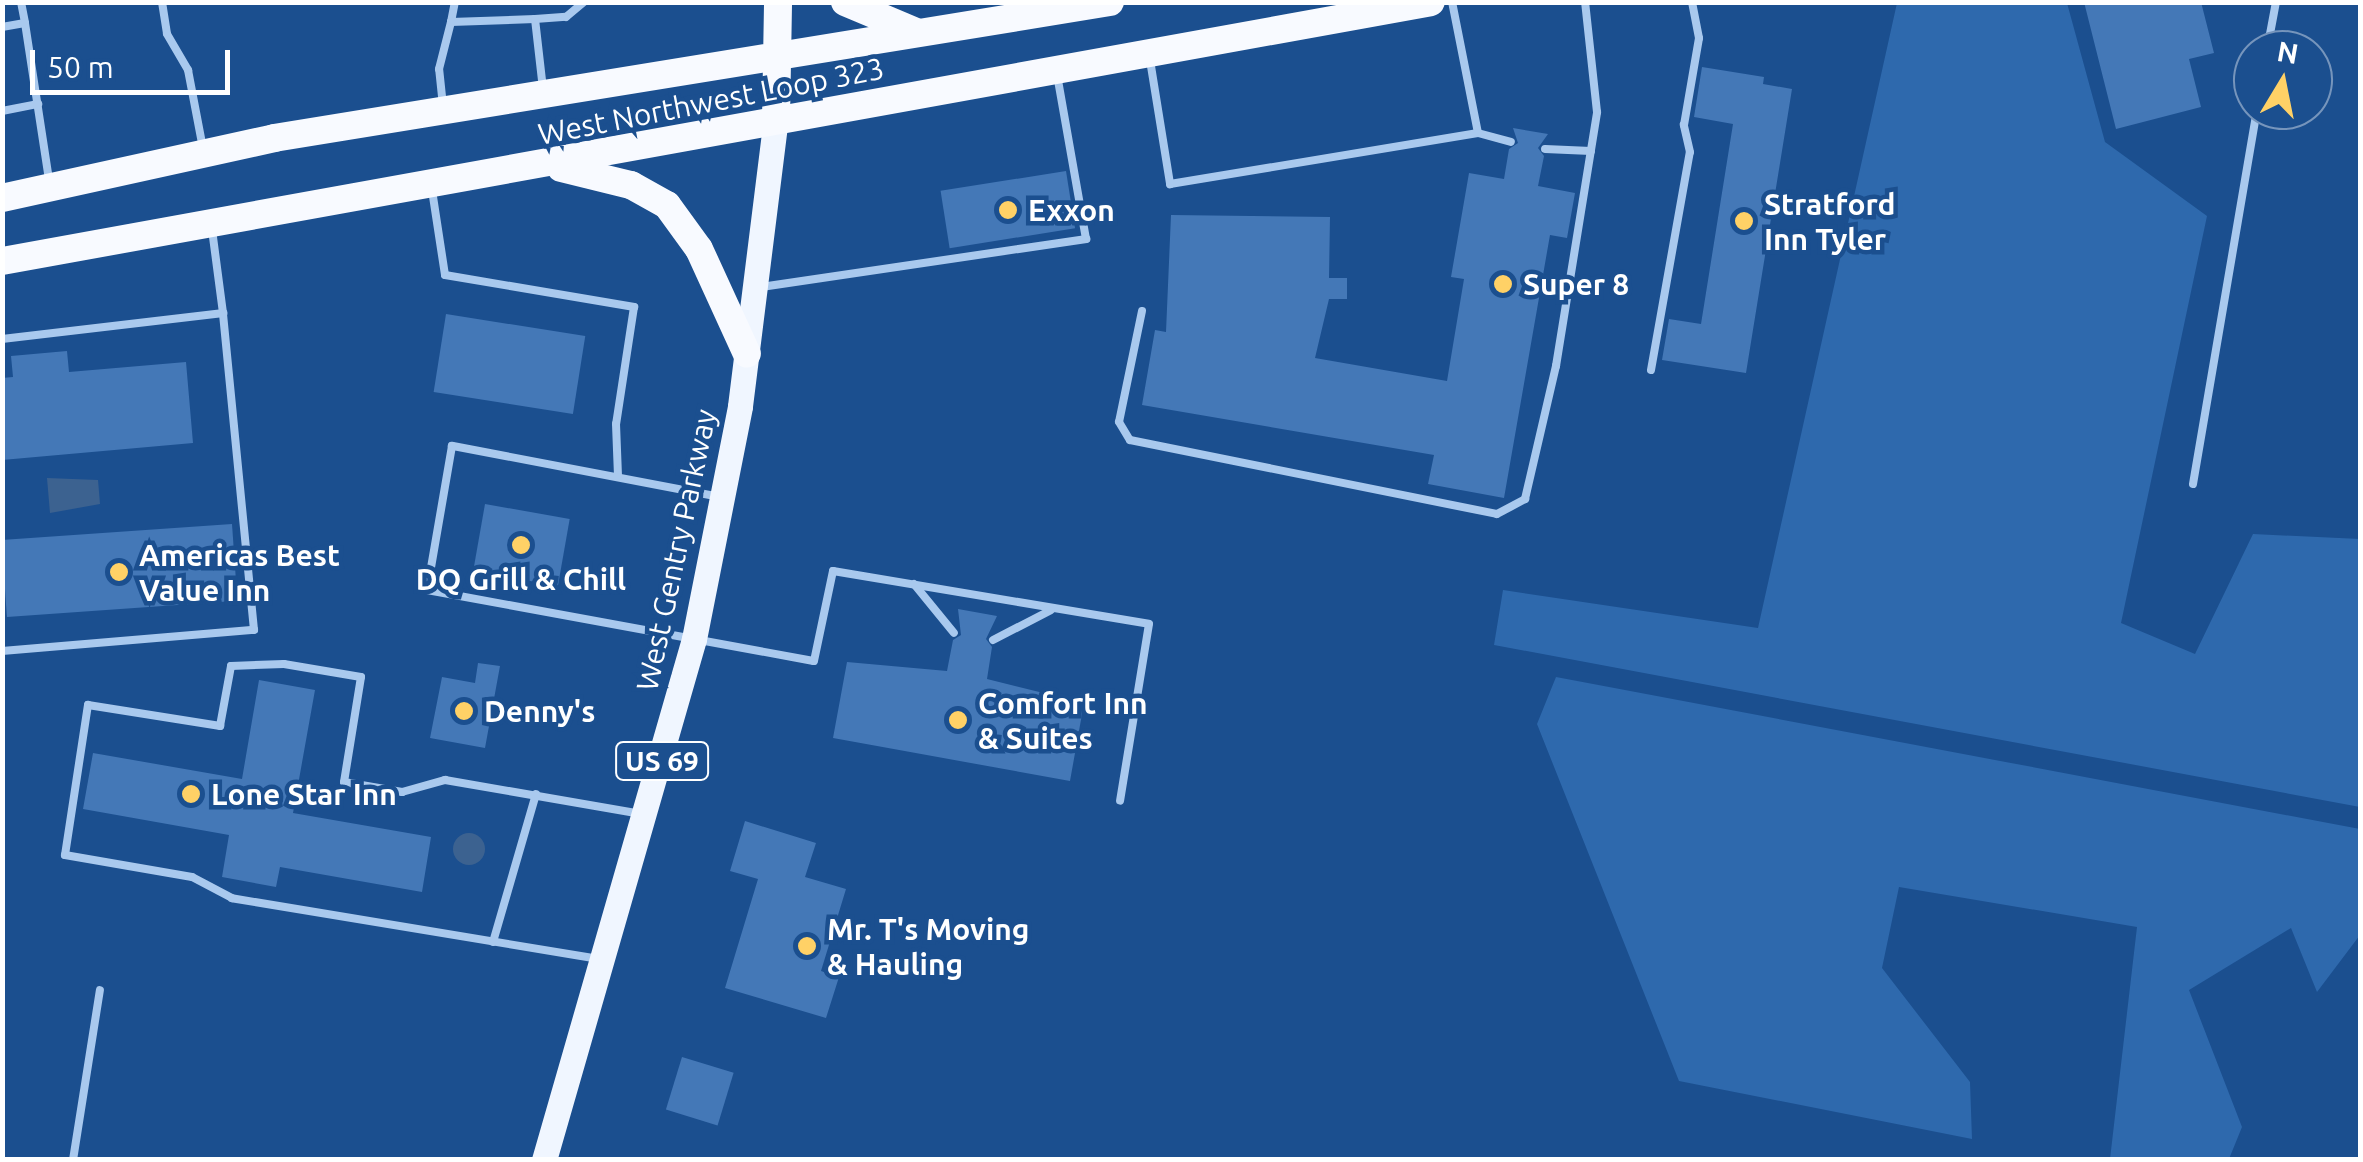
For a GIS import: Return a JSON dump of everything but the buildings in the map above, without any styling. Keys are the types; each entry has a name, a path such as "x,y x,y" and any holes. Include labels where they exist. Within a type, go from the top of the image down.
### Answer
{"highway":[{"name":"US 69","path":"778,2 778,57"},
{"path":"845,2 926,34"},
{"name":"West Northwest Loop 323","path":"2,198 204,153 444,110 1110,2"},
{"name":"West Northwest Loop 323","path":"2,261 550,165 776,119 1057,72 1431,2"},
{"name":"West Gentry Parkway","path":"776,119 778,57"},
{"path":"550,165 632,186 667,205 700,248 748,354"}],"main road":[{"name":"West Gentry Parkway","path":"544,1160 694,639 724,498 748,354 776,119"}],"lane":[{"path":"20,2 50,189"},
{"path":"162,2 167,34 188,70 204,153"},
{"path":"444,110 438,70 455,2"},
{"path":"451,22 566,16 584,2"},
{"path":"1452,2 1478,134"},
{"path":"1142,311 1119,422 1130,440 1498,514 1526,500 1556,366 1597,112 1586,2"},
{"path":"1651,370 1690,152 1684,125 1699,38 1692,2"},
{"path":"2271,30 2276,2"},
{"path":"534,19 543,94"},
{"path":"2,26 24,23"},
{"path":"1149,55 1170,184 1478,134 1510,142"},
{"path":"756,288 1086,240 1057,72"},
{"path":"2,111 38,104"},
{"path":"2193,484 2254,130"},
{"path":"1545,149 1591,151"},
{"path":"431,186 444,275 634,307 616,424 618,477"},
{"path":"2,650 254,630 211,224"},
{"path":"2,340 222,313"},
{"path":"724,498 452,446 426,590 814,661 833,570 1148,624 1120,802"},
{"path":"914,584 954,633"},
{"path":"993,640 1054,608"},
{"path":"603,960 232,898 192,877 64,856 88,705 220,726 230,666 284,664 361,676 344,782 402,792 444,780 646,815"},
{"path":"493,942 536,794"},
{"path":"73,1160 100,990"}],"shaded area":[{"path":"1897,3 2067,3 2105,142 2207,216 2121,623 2195,654 2253,534 2360,539 2360,807 1494,645 1503,590 1758,628"},
{"path":"47,478 98,480 100,504 50,513"},
{"path":"1556,677 2360,829 2360,935 2317,992 2291,928 2189,990 2242,1127 2229,1159 2110,1159 2137,927 1899,887 1882,968 1970,1082 1972,1139 1679,1081 1537,724"},
{"path":"469,833 480,838 485,849 480,860 469,865 458,860 453,849 458,838"}],"place":[{"name":"Exxon","path":"1008,210"},
{"name":"Stratford Inn Tyler","path":"1744,221"},
{"name":"Super 8","path":"1503,284"},
{"name":"DQ Grill & Chill","path":"521,545"},
{"name":"Americas Best Value Inn","path":"119,572"},
{"name":"Denny's","path":"464,711"},
{"name":"Comfort Inn & Suites","path":"958,720"},
{"name":"Lone Star Inn","path":"191,794"},
{"name":"Mr. T's Moving & Hauling","path":"807,946"}]}
